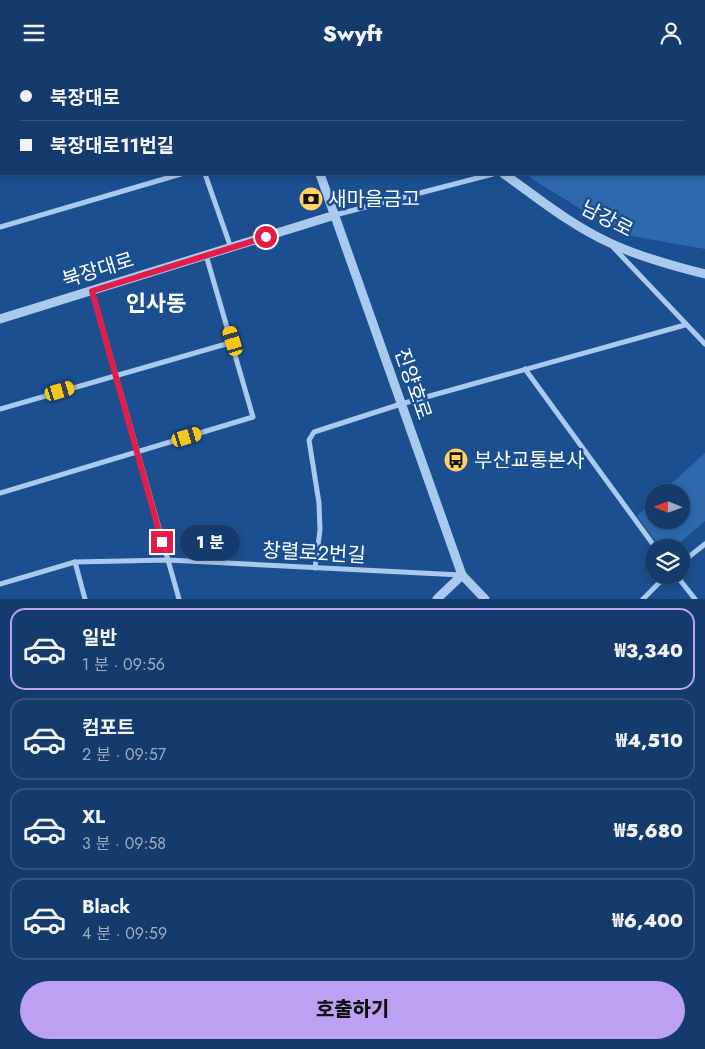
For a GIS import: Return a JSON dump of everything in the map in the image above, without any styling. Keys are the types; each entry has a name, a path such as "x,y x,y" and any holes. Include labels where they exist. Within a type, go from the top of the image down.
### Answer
{"street":[{"path":"0,227 177,175"},
{"path":"205,175 231,247"},
{"name":"진양호로","path":"320,175 462,575 485,599"},
{"path":"335,215 489,175"},
{"name":"남강로","path":"505,175 551,209 610,243 676,267 705,274"},
{"name":"북장대로","path":"0,319 335,215"},
{"path":"610,243 684,325 705,344"},
{"path":"0,493 254,417 206,255"},
{"path":"92,291 179,599"},
{"path":"315,568 320,530 309,440 314,432 401,404 684,325"},
{"path":"2,408 233,341"},
{"path":"525,369 649,539"},
{"path":"690,556 705,544"},
{"name":"창렬로2번길","path":"0,584 75,562 168,560 462,575"},
{"path":"75,562 85,599"},
{"path":"437,599 462,575"},
{"path":"643,599 658,584"},
{"path":"684,584 696,599"}],"shaded area":[{"path":"528,175 705,175 705,249 631,236 610,227"},
{"path":"705,453 705,521 684,539 654,539 647,529 690,529 690,484 671,484"},
{"path":"645,508 645,527 637,516"}],"place":[{"name":"새마을금고","path":"311,199"},
{"name":"부산교통본사","path":"456,460"}],"district":[{"name":"인사동","path":"156,303"}],"route":[{"path":"162,542 92,291 266,237"}]}
